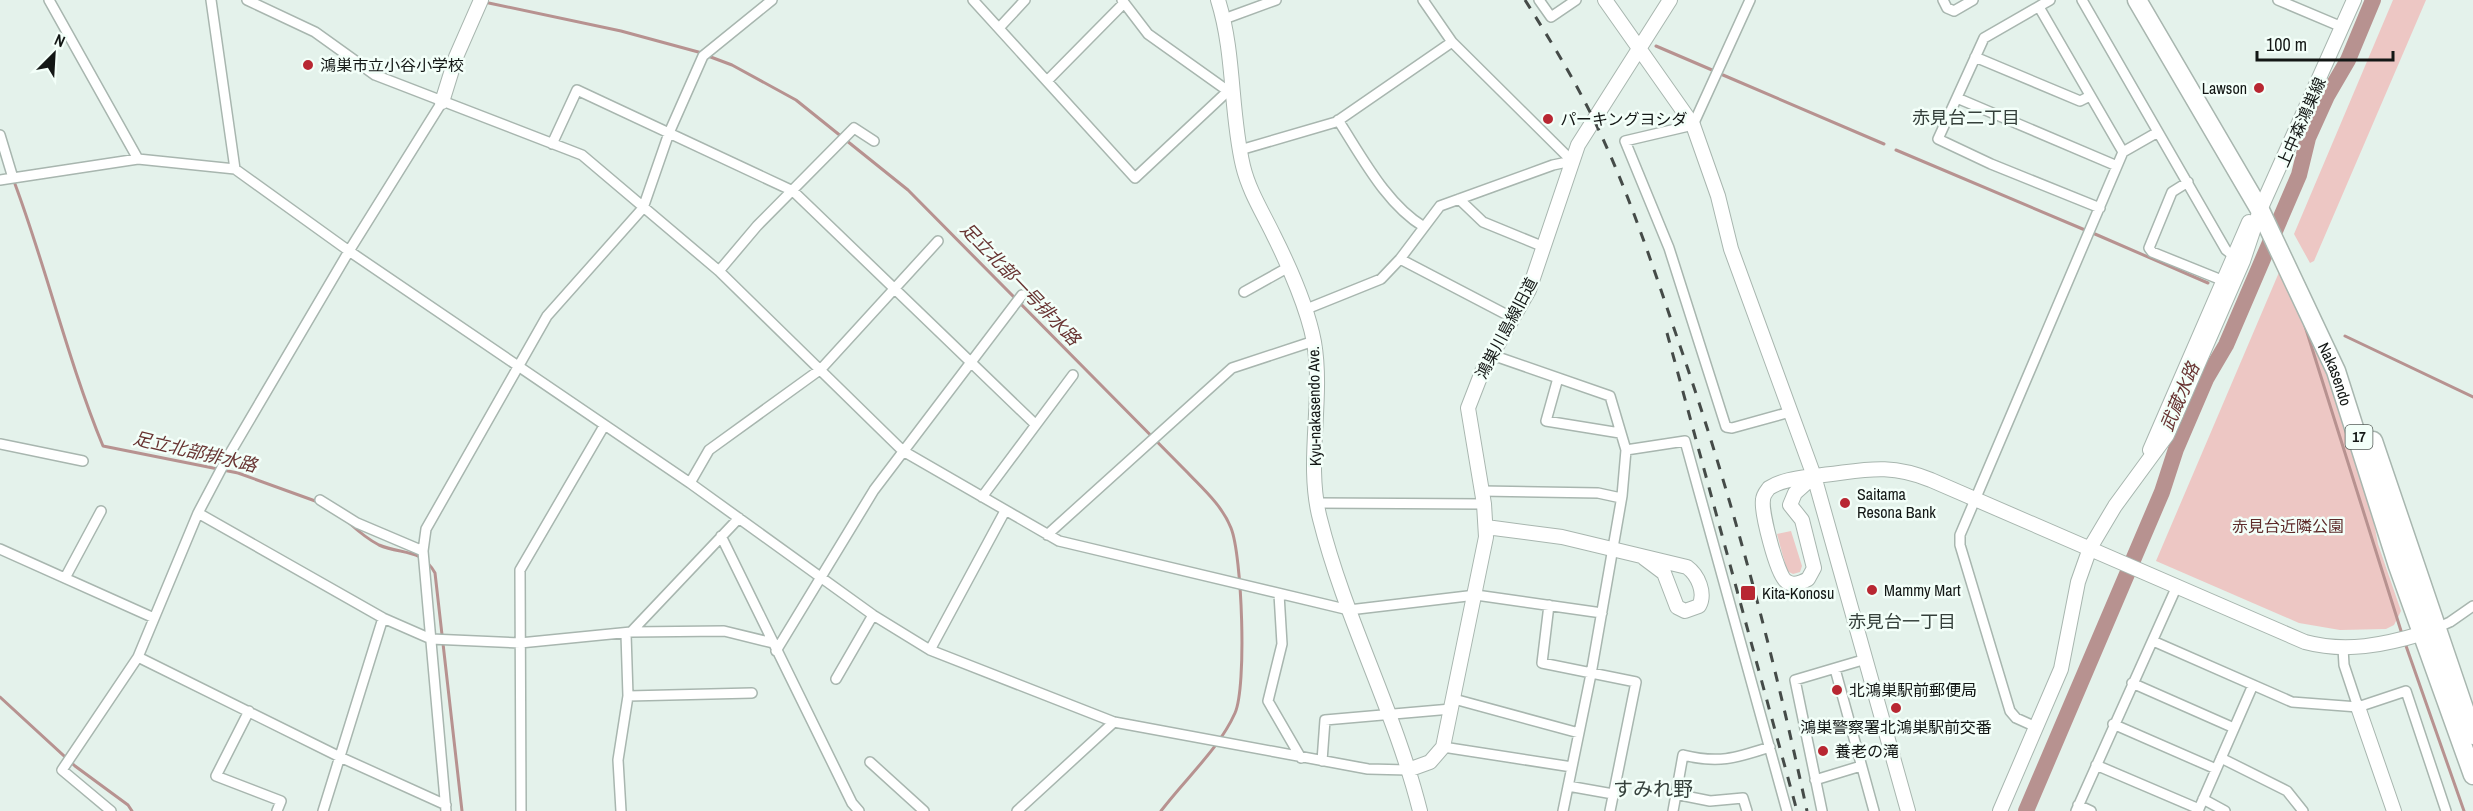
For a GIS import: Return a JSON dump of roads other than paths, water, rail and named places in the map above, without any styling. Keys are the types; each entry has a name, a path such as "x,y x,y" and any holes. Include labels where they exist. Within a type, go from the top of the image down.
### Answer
{"highway":[{"name":"Nakasendo","path":"2138,0 2266,210"},
{"name":"Nakasendo","path":"2150,0 2282,241 2336,371 2398,566 2430,631 2473,735"},
{"name":"Nakasendo","path":"2430,631 2473,775"}],"street":[{"path":"49,0 138,159"},
{"path":"211,0 235,169"},
{"path":"247,0 315,32 375,75 582,155 719,271 903,451 1059,541 1349,610 1476,595 1602,613"},
{"path":"111,811 62,770 138,657 198,513 349,251 442,102 456,57 481,0"},
{"path":"446,808 423,551 426,529 552,310 643,208 669,133 703,56 772,0"},
{"path":"973,0 1135,178 1231,91 1148,34 1123,2 1047,81"},
{"path":"999,28 1025,0"},
{"name":"Kyu-nakasendo Ave.","path":"1218,0 1230,46 1231,91 1240,150 1250,188 1287,268 1314,341 1317,382 1317,503 1349,610 1408,770 1420,811"},
{"path":"1224,19 1276,0"},
{"path":"1423,0 1452,42 1572,161"},
{"path":"1539,0 1551,17 1575,0"},
{"path":"1605,0 1694,124 1718,196 1731,249 1814,476 1908,811"},
{"name":"鴻巣川島線旧道","path":"1443,747 1485,548 1486,527 1483,497 1468,408 1482,372 1529,290 1572,161 1590,125 1670,0"},
{"path":"1694,124 1750,0"},
{"path":"1943,0 1947,8 1954,11 1973,0"},
{"path":"2050,0 1984,38 1938,139 1991,164 2100,208"},
{"path":"2082,0 2226,250 2238,259"},
{"path":"2278,0 2342,27"},
{"name":"上中森鴻巣線","path":"2238,259 2266,210 2354,0"},
{"path":"2039,7 2123,152"},
{"path":"1240,150 1338,120 1452,42"},
{"path":"1975,57 2080,101 2090,96"},
{"path":"552,144 577,90 793,191 1035,424"},
{"path":"1957,98 2117,166"},
{"path":"1338,120 1371,172 1407,216 1424,226"},
{"path":"1694,124 1625,141 1669,248 1726,427 1732,428 1790,412"},
{"path":"719,271 854,128 874,141"},
{"path":"2036,727 2016,718 2010,711 1960,545 1960,535 1977,500 2123,152 2158,132"},
{"path":"0,135 13,178"},
{"path":"0,180 138,159 235,169 349,251 690,483 873,615 930,650 1114,722 1368,770 1408,770 1430,762 1443,747 1572,767"},
{"path":"1304,310 1381,279 1400,259 1440,206 1553,165 1572,161"},
{"path":"2187,182 2172,192 2149,248 2152,252 2224,281"},
{"path":"1459,199 1482,222 1544,247"},
{"path":"690,483 709,450 821,369 938,241"},
{"path":"1400,259 1514,318"},
{"path":"2143,465 2224,281 2238,259"},
{"path":"2000,811 2061,669 2078,582 2095,550 2104,523 2143,465 2167,435 2238,259"},
{"path":"1244,292 1287,268"},
{"path":"775,647 874,490 1022,296"},
{"path":"1047,535 1232,368 1314,341"},
{"path":"1492,355 1610,396 1626,450 1621,498 1602,613 1563,811"},
{"path":"981,497 1073,375"},
{"path":"1558,378 1546,421 1620,433"},
{"path":"521,811 520,570 604,426"},
{"path":"1626,450 1685,441 1787,811"},
{"path":"0,444 83,461"},
{"path":"1814,476 1795,493 1790,505 1802,520 1814,568 1808,579 1792,584 1780,574 1764,514 1763,497 1773,485 1814,476 1864,468 1891,469 1920,476 2305,642 2343,648 2383,645 2430,631 2473,606"},
{"path":"1317,503 1598,493 1621,498"},
{"path":"320,500 365,527 423,551"},
{"path":"65,578 101,511"},
{"path":"930,650 1005,511"},
{"path":"198,513 383,618 431,639 520,643 628,633 724,631 775,647"},
{"path":"621,811 618,760 628,696 628,633 739,518"},
{"path":"1486,527 1538,532 1690,569 1697,578 1702,596 1699,606 1685,611 1677,607 1664,573 1644,558"},
{"path":"721,536 809,711 852,803 859,811"},
{"path":"0,549 154,618"},
{"path":"2091,811 2077,808 2177,586"},
{"path":"1279,594 1282,644 1268,701 1301,758"},
{"path":"1549,605 1542,663 1636,682 1610,811"},
{"path":"836,680 873,615"},
{"path":"323,811 383,618"},
{"path":"2153,641 2292,702 2358,707 2406,691 2446,811"},
{"path":"2343,648 2344,665 2394,811"},
{"path":"138,657 446,808"},
{"path":"1822,811 1795,680 1866,659"},
{"path":"1835,669 1874,811"},
{"path":"2132,682 2234,728"},
{"path":"2096,765 2198,810 2253,685"},
{"path":"628,696 752,693"},
{"path":"1322,761 1325,720 1453,704 1579,733"},
{"path":"249,711 216,776 281,801 277,811"},
{"path":"1017,811 1114,722"},
{"path":"2113,724 2216,769"},
{"path":"1673,811 1683,755 1707,761 1726,760 1770,747"},
{"path":"2221,758 2288,791 2303,811"},
{"path":"870,762 924,811"},
{"path":"1815,780 1861,766"},
{"path":"1568,786 1613,794"},
{"path":"1675,794 1710,801 1743,798 1747,811"},
{"path":"2203,799 2225,811"}],"waterway":[{"name":"武蔵水路","path":"2026,811 2162,492 2176,449 2206,379 2226,345 2299,175 2308,138 2327,96 2348,60 2373,0"},
{"name":"足立北部一号排水路","path":"484,2 621,31 702,53"},
{"path":"1656,46 1712,70"},
{"name":"足立北部一号排水路","path":"708,56 732,65 796,100 908,190 1186,471 1211,497 1227,520 1235,543 1242,620 1239,698 1235,713 1220,739 1161,811"},
{"path":"1723,75 1884,144"},
{"path":"1896,150 2085,230"},
{"name":"足立北部排水路","path":"15,184 90,414 103,446 238,473 318,502"},
{"path":"2095,234 2208,283"},
{"path":"2305,326 2402,634"},
{"path":"2345,336 2473,397"},
{"name":"足立北部排水路","path":"348,522 379,545 424,559 435,573 462,811"},
{"path":"2405,643 2464,811"},
{"path":"0,697 75,766 128,805 132,811"}],"railway":[{"path":"1525,0 1561,58 1593,118 1618,172 1650,257 1734,516 1766,633 1807,811"},
{"path":"1667,333 1797,811"}],"place":[{"name":"鴻巣市立小谷小学校","path":"308,65"},
{"name":"Lawson","path":"2259,88"},
{"name":"パーキングヨシダ","path":"1548,119"},
{"name":"Saitama Resona Bank","path":"1845,503"},
{"name":"Mammy Mart","path":"1872,590"},
{"name":"Kita-Konosu","path":"1748,593"},
{"name":"北鴻巣駅前郵便局","path":"1837,690"},
{"name":"鴻巣警察署北鴻巣駅前交番","path":"1896,708"},
{"name":"養老の滝","path":"1823,751"}],"district":[{"name":"赤見台二丁目","path":"1966,118"},
{"name":"赤見台一丁目","path":"1902,622"},
{"name":"すみれ野","path":"1653,789"}],"park label":[{"name":"赤見台近隣公園","path":"2288,526"}]}
